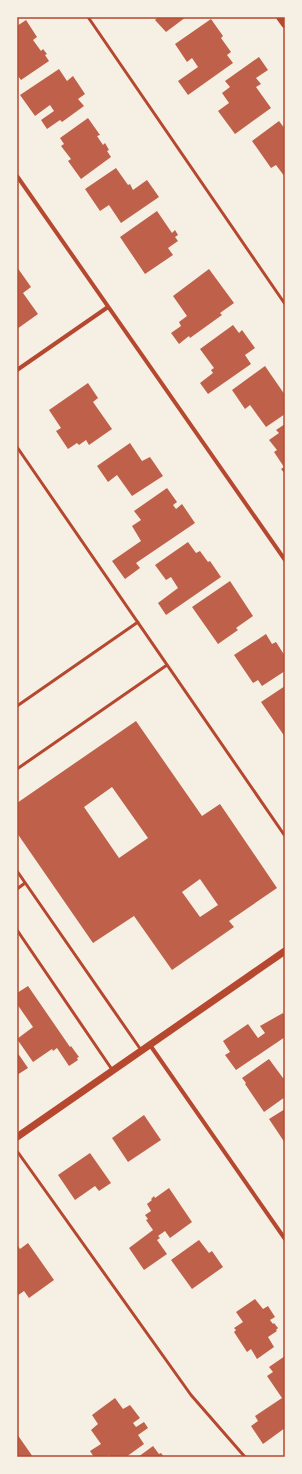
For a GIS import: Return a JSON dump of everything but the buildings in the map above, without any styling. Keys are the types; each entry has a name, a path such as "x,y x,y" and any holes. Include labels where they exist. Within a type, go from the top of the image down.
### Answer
{"street":[{"path":"17,176 285,560"},
{"path":"17,370 108,307"},
{"path":"17,1137 285,951"},
{"path":"150,1045 285,1239"}],"lane":[{"path":"88,17 285,304"},
{"path":"17,447 285,836"},
{"path":"17,706 138,622"},
{"path":"17,769 167,665"},
{"path":"17,871 142,1051"},
{"path":"17,889 25,883"},
{"path":"17,930 113,1071"},
{"path":"17,1151 191,1395 245,1457"}]}
